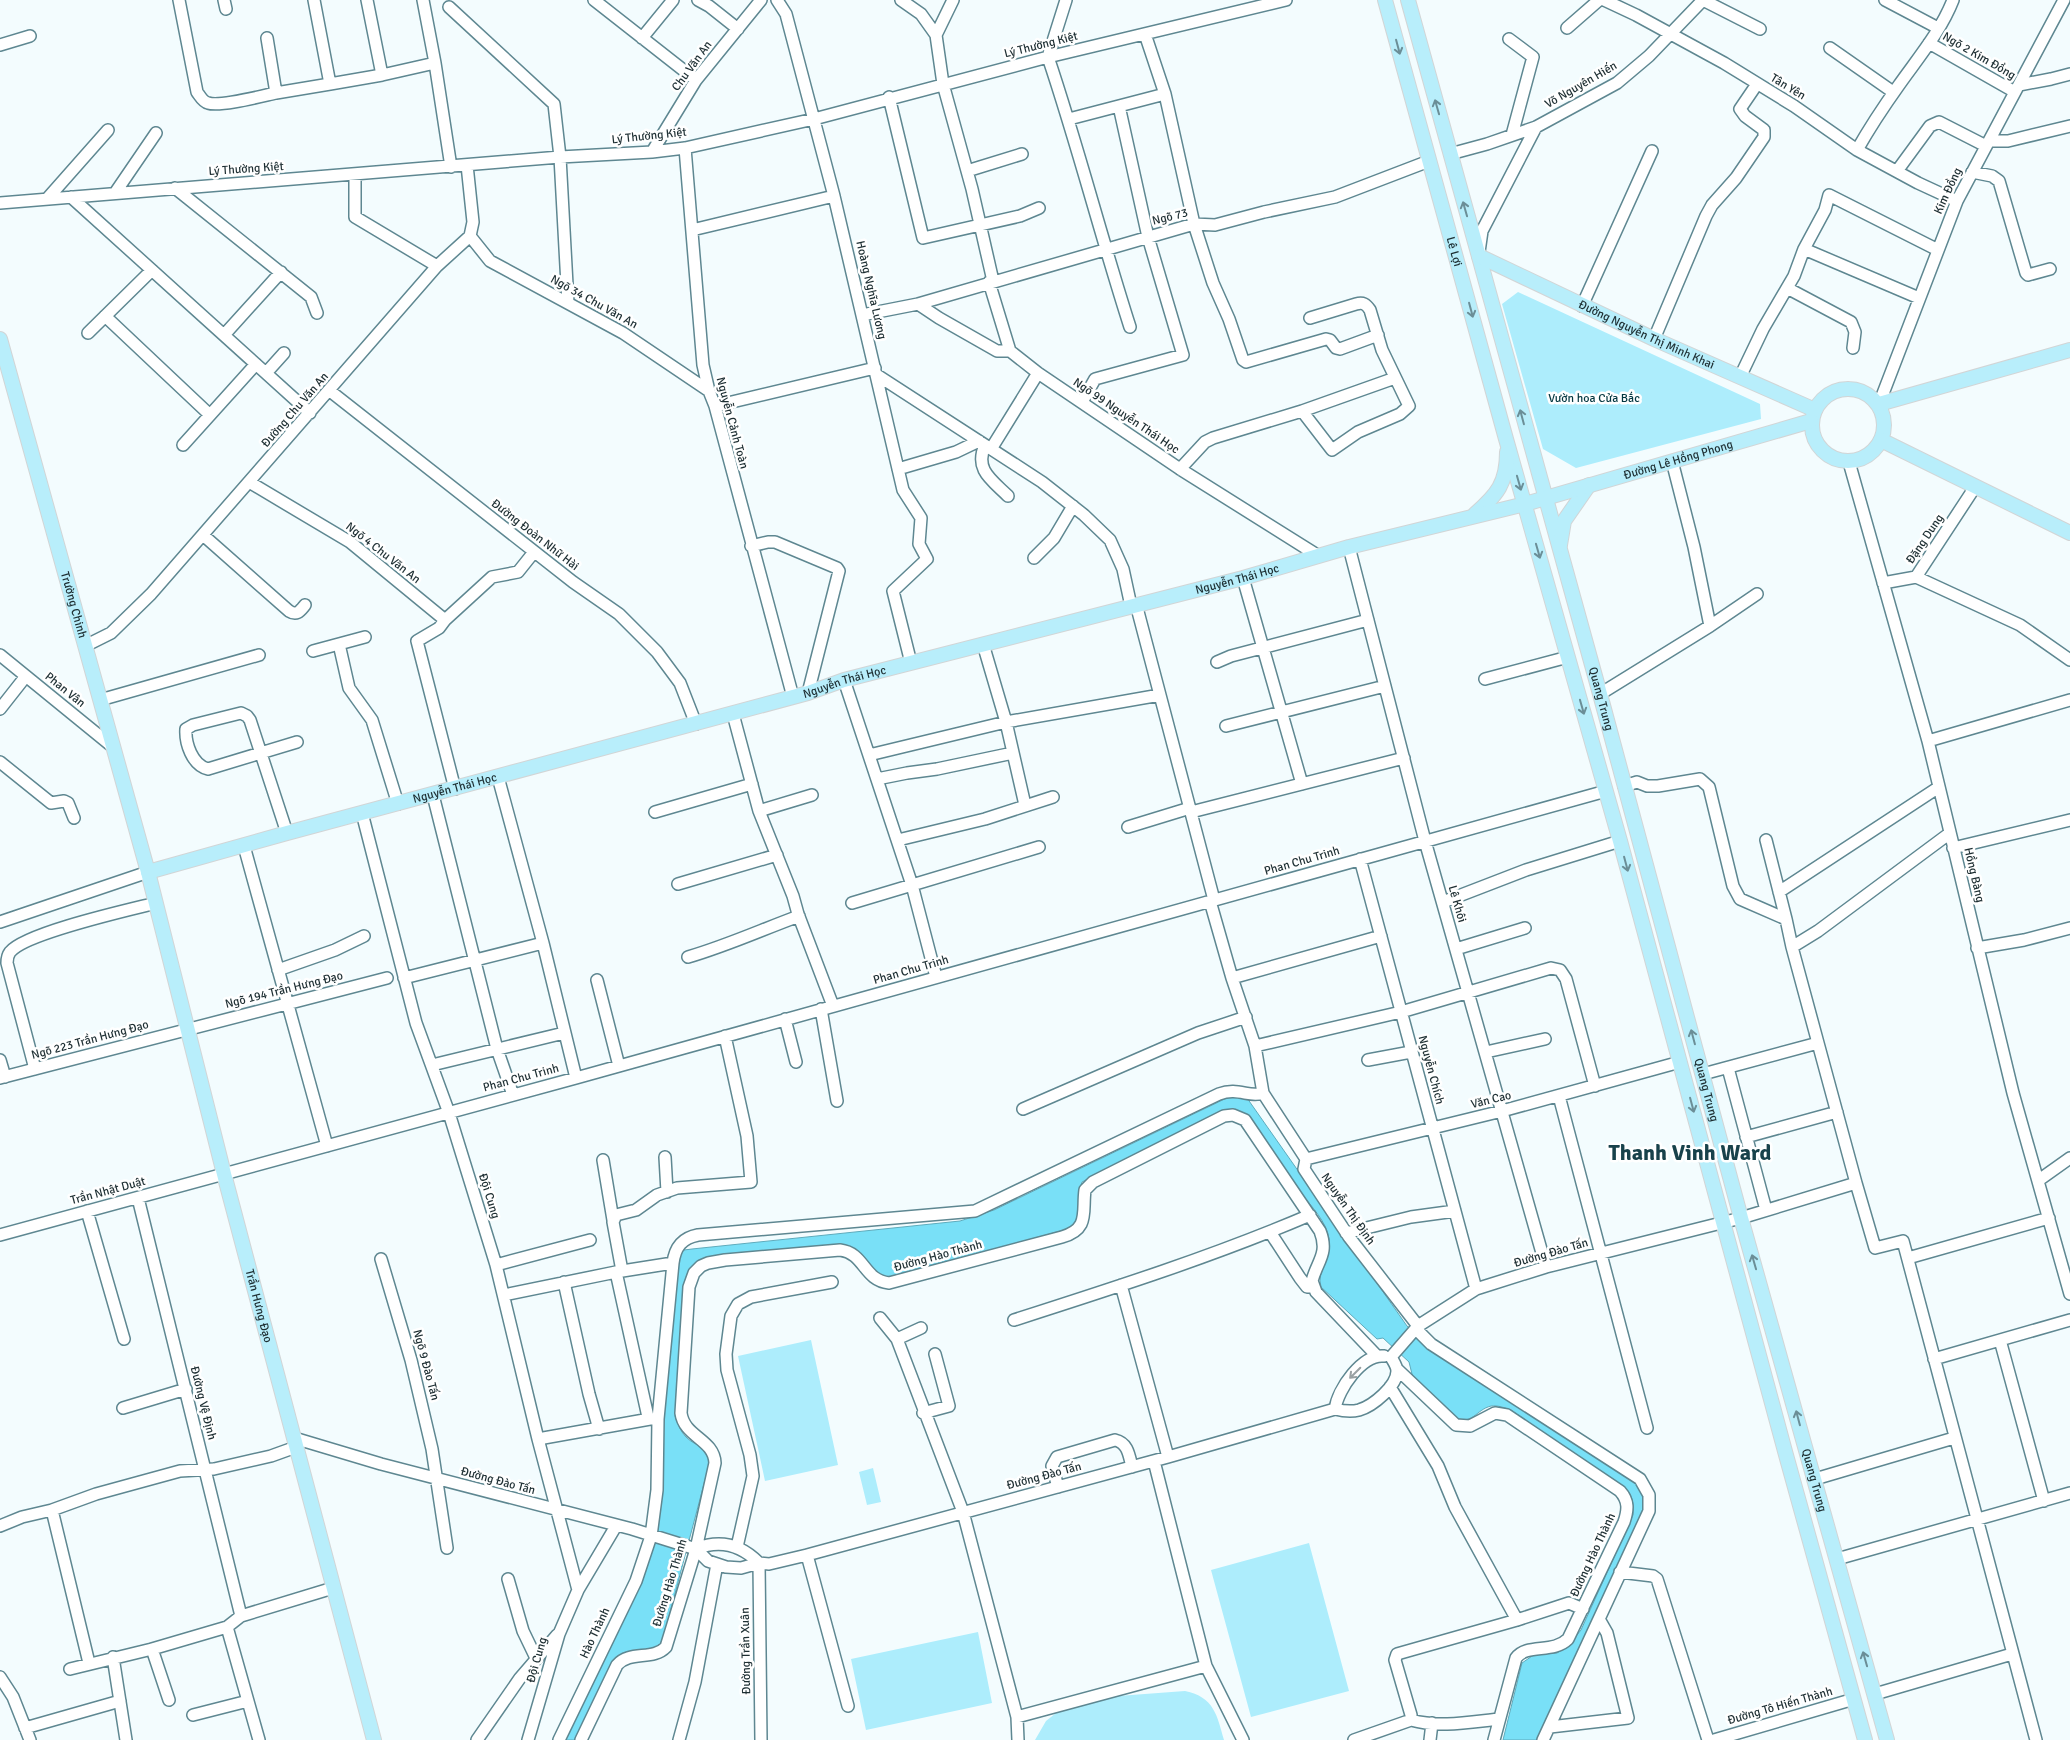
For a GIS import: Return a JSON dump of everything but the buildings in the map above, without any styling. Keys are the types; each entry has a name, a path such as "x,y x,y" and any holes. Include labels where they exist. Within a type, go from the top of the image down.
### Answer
{"main road":[{"name":"Lê Lợi","path":"1385,0 1525,504"},
{"name":"Lê Lợi","path":"1408,0 1544,498"},
{"name":"Đường Nguyễn Thị Minh Khai","path":"1478,256 1582,306 1740,377 1813,415"},
{"path":"1458,263 1478,256"},
{"name":"Trường Chinh","path":"0,339 148,872"},
{"path":"1879,404 2070,350"},
{"path":"1842,389 1855,389 1867,394 1879,404 1884,418 1885,429 1882,440 1874,451 1862,459 1849,462 1835,459 1822,451 1814,439 1813,415 1819,403 1829,394 1842,389"},
{"name":"Đường Lê Hồng Phong","path":"1544,498 1672,461 1813,415"},
{"path":"1471,517 1498,493 1502,486 1506,468 1506,439"},
{"path":"1882,440 2070,533"},
{"path":"1564,568 1560,545 1564,522 1589,485"},
{"name":"Nguyễn Thái Học","path":"148,872 793,698 844,680 1242,578 1318,555 1544,498"},
{"name":"Quang Trung","path":"1544,498 1600,694 1741,1218 1887,1740"},
{"name":"Quang Trung","path":"1525,504 1620,841 1865,1740"},
{"path":"1606,791 1624,786"},
{"name":"Trần Hưng Đạo","path":"148,872 224,1174 374,1740"},
{"path":"1764,1374 1784,1368"},
{"path":"1854,1699 1875,1694"}],"street":[{"path":"180,0 197,92 202,100 207,103 217,104 382,75 434,63"},
{"path":"314,0 330,84"},
{"path":"367,0 382,75"},
{"path":"423,0 451,167"},
{"path":"594,0 696,80"},
{"path":"642,38 673,0"},
{"path":"698,0 709,6 738,29"},
{"name":"Chu Văn An","path":"652,152 696,80 761,0"},
{"name":"Hoàng Nghĩa Lương","path":"777,0 786,14 834,196 903,490 921,518 919,544 927,560 893,591 911,663"},
{"path":"901,0 921,14 936,35 943,84 967,171 991,281 1010,352"},
{"path":"936,35 953,0"},
{"path":"1066,0 1048,57 1069,119 1105,249 1130,326"},
{"name":"Lý Thường Kiệt","path":"0,203 685,148 814,119 1048,57 1286,0"},
{"path":"1567,28 1599,0"},
{"name":"Tân Yên","path":"1604,0 1724,63 1794,106 1857,150 1956,201"},
{"path":"1703,0 1760,29"},
{"name":"Võ Nguyên Hiến","path":"1450,154 1487,144 1536,127 1617,83 1649,56 1703,0"},
{"path":"1884,0 1938,28"},
{"path":"1857,150 1874,120 1929,43 1952,0"},
{"name":"Kim Đồng","path":"1879,404 1956,201 2064,0"},
{"path":"448,7 550,99 555,108 560,157 568,304"},
{"path":"1145,34 1165,94 1194,224 1212,284 1229,319 1243,360 1246,362 1326,339 1330,340 1336,348 1340,348 1378,335"},
{"path":"0,44 30,36"},
{"path":"268,38 276,93"},
{"path":"1508,40 1533,57 1512,135"},
{"name":"Ngõ 2 Kim Đồng","path":"1929,43 2017,88"},
{"path":"1830,48 1893,92"},
{"path":"2017,88 2070,74"},
{"path":"1654,339 1709,210 1736,178 1764,137 1764,130 1750,120 1740,109 1757,84"},
{"path":"1069,119 1165,94"},
{"path":"889,98 923,238 1020,216 1040,208"},
{"path":"1082,402 1092,383 1098,378 1182,354 1148,237 1119,106"},
{"path":"1897,171 1935,122 1939,122 1987,144 2008,141 2070,126"},
{"path":"1478,256 1482,231 1536,127"},
{"path":"47,199 108,130"},
{"path":"115,193 156,133"},
{"name":"Nguyễn Cảnh Toàn","path":"685,148 703,365 793,698"},
{"path":"1582,306 1652,151"},
{"path":"967,171 1022,154"},
{"name":"Ngõ 73","path":"862,315 918,304 991,281 1194,224 1215,225 1264,212 1336,197 1429,161"},
{"path":"467,166 473,222 470,236"},
{"path":"1972,172 1992,176 1999,181 2026,273 2028,275 2050,269"},
{"path":"355,174 355,217 437,266"},
{"path":"176,188 311,297 317,313"},
{"path":"1740,377 1763,330 1794,276 1804,249 1825,210 1829,195 1938,250"},
{"path":"692,230 834,196"},
{"path":"71,197 310,413"},
{"name":"Ngõ 34 Chu Văn An","path":"470,236 490,261 623,333 709,391"},
{"name":"Đường Chu Văn An","path":"85,646 111,633 151,594 330,391 437,266 470,236"},
{"path":"1804,249 1919,298"},
{"path":"88,333 152,270"},
{"path":"224,335 280,272"},
{"path":"1787,288 1851,322 1855,332 1853,348"},
{"name":"Ngõ 99 Nguyễn Thái Học","path":"918,304 997,351 1010,352 1180,469 1318,555"},
{"path":"1302,411 1331,449 1334,449 1358,432 1394,418 1408,407 1408,403 1378,335 1370,310 1365,304 1356,304 1310,318"},
{"path":"105,316 210,415"},
{"path":"266,373 284,353"},
{"path":"183,445 256,364"},
{"path":"715,406 876,371"},
{"name":"Nguyễn Thị Định","path":"876,371 1042,482 1073,506 1110,540 1123,570 1160,695 1232,978 1255,1046 1263,1092 1306,1159 1304,1169 1346,1233 1416,1329 1431,1344 1644,1483 1649,1495 1650,1506 1543,1740"},
{"path":"1008,496 991,479 981,465 981,455 985,445 1038,373"},
{"path":"1180,469 1205,442 1214,438 1302,411 1396,378"},
{"name":"Đường Đoàn Nhữ Hài","path":"330,391 534,552 573,582 608,605 638,632 657,652 680,683 696,724"},
{"path":"898,469 985,445"},
{"path":"1672,461 1694,547 1710,626"},
{"name":"Hồng Bàng","path":"1849,462 1928,741 2013,1093 2070,1294"},
{"name":"Ngõ 4 Chu Văn An","path":"249,482 350,542 445,620"},
{"name":"Đặng Dung","path":"1883,582 1916,577 1975,487"},
{"path":"1034,558 1054,538 1073,506"},
{"path":"203,535 289,611 293,613 298,612 305,605"},
{"path":"752,546 775,542 837,568 839,571 808,693"},
{"name":"Lê Khôi","path":"1349,547 1425,841 1546,1267"},
{"path":"455,789 416,644 422,636 439,628 445,620 492,577 518,572 534,552"},
{"path":"1916,577 2020,625 2070,660"},
{"path":"1242,578 1302,784"},
{"path":"1600,694 1710,626 1757,594"},
{"path":"1217,662 1231,656 1368,620"},
{"path":"313,651 365,636"},
{"path":"339,644 349,688 366,708 372,720 398,804"},
{"path":"983,644 1006,722 1025,805"},
{"name":"Phan Vân","path":"0,655 113,747"},
{"path":"100,700 259,655"},
{"path":"1485,680 1568,657"},
{"path":"0,710 26,676"},
{"path":"844,680 912,885 936,977"},
{"path":"1226,726 1385,686"},
{"path":"869,755 1006,722 1160,695"},
{"path":"1928,741 2070,700"},
{"path":"287,833 261,753 250,720 244,713 193,725 186,729 191,753 200,768 208,769 261,753 297,742"},
{"path":"733,714 759,811 793,896 798,916 833,1006"},
{"path":"878,779 1014,753"},
{"path":"1128,827 1404,758"},
{"path":"0,762 51,803 64,801 68,803 74,818"},
{"path":"498,778 543,943 576,1078"},
{"path":"1624,786 1637,782 1646,786 1658,786 1700,779 1709,787 1733,886 1740,899 1786,919"},
{"path":"655,812 752,784"},
{"path":"1779,892 1939,786"},
{"name":"Phan Chu Trinh","path":"224,1174 1606,791"},
{"path":"759,811 812,794"},
{"path":"433,795 497,1049 513,1095"},
{"path":"898,840 985,819 1053,797"},
{"name":"Đội Cung","path":"362,814 416,1023 449,1113 496,1264 538,1439 559,1511 578,1590"},
{"path":"1953,848 2070,820"},
{"path":"1792,947 1818,931 1950,833"},
{"path":"1766,840 1792,947 1875,1248 1903,1241 2036,1740"},
{"path":"1443,902 1526,870 1620,841"},
{"path":"244,846 327,1146"},
{"path":"852,903 1039,847"},
{"path":"678,884 777,855"},
{"name":"Nguyễn Chích","path":"1360,859 1476,1289"},
{"path":"0,922 148,872"},
{"path":"35,1069 7,963 7,957 11,951 33,939 63,927 156,903"},
{"path":"688,957 716,949 732,940 798,916"},
{"path":"1456,949 1525,928"},
{"path":"1977,948 2024,940 2070,928"},
{"path":"278,970 335,950 364,936"},
{"path":"1232,978 1381,936"},
{"path":"404,978 543,943"},
{"path":"1255,1046 1401,1012 1546,969 1560,970 1566,979 1596,1086"},
{"name":"Ngõ 194 Trần Hưng Đạo","path":"188,1029 387,978"},
{"path":"597,980 619,1066"},
{"path":"821,1009 837,1101"},
{"path":"1023,1109 1198,1033 1246,1017"},
{"path":"784,1019 796,1062"},
{"name":"Ngõ 223 Trần Hưng Đạo","path":"2,1077 188,1029"},
{"path":"432,1065 564,1033"},
{"path":"613,1220 616,1215 636,1210 657,1195 683,1187 750,1182 747,1136 725,1036"},
{"path":"1486,1052 1545,1039"},
{"path":"1703,1074 1818,1043"},
{"path":"1368,1060 1411,1052"},
{"path":"0,1060 2,1077"},
{"name":"Văn Cao","path":"1306,1159 1502,1111 1680,1062"},
{"path":"1728,1068 1766,1210"},
{"path":"654,1419 674,1254 679,1244 687,1238 698,1235 975,1211 1219,1094 1232,1090 1255,1095 1263,1092"},
{"path":"1559,1096 1647,1428"},
{"path":"1746,1137 1837,1112"},
{"name":"Đường Hào Thành","path":"581,1740 620,1660 633,1656 655,1654 661,1652 666,1647 693,1548 715,1459 707,1444 687,1429 682,1418 681,1408 689,1286 694,1273 701,1266 725,1260 840,1250 852,1253 875,1279 889,1283 1070,1234 1076,1230 1084,1218 1085,1190 1093,1182 1228,1115 1238,1116 1245,1120 1320,1231 1324,1247 1321,1261 1314,1275 1313,1287"},
{"path":"665,1157 667,1192"},
{"path":"2038,1180 2070,1158"},
{"path":"602,1160 613,1220 619,1271 654,1419"},
{"name":"Trần Nhật Duật","path":"0,1235 224,1174"},
{"name":"Đường Đào Tấn","path":"1393,1355 1416,1329 1476,1289 1546,1267 1741,1218 1856,1183"},
{"name":"Đường Vệ Định","path":"138,1198 241,1616"},
{"path":"87,1211 124,1339"},
{"path":"1346,1233 1411,1217 1455,1211"},
{"path":"1014,1320 1121,1285 1310,1216"},
{"path":"1908,1258 2049,1218"},
{"path":"1270,1232 1300,1278 1308,1287 1313,1287 1377,1356"},
{"path":"496,1264 590,1240"},
{"name":"Ngõ 9 Đào Tấn","path":"381,1259 413,1369 438,1480 448,1548"},
{"path":"504,1295 619,1271 674,1263"},
{"path":"564,1282 598,1429"},
{"path":"759,1562 737,1546 753,1476 750,1455 726,1370 731,1316 738,1304 751,1297 832,1282"},
{"path":"1121,1285 1168,1457"},
{"path":"880,1318 897,1339 963,1512 1017,1718 1018,1740"},
{"path":"1934,1359 2070,1320"},
{"path":"897,1339 921,1328"},
{"path":"2000,1340 2044,1501"},
{"path":"924,1413 949,1406 935,1354"},
{"path":"1335,1409 1337,1399 1349,1379 1367,1360 1377,1356 1393,1355 1397,1369"},
{"name":"Đường Đào Tấn","path":"295,1443 653,1536 693,1548 708,1562 741,1568 759,1562 769,1564 807,1555 1154,1461 1335,1409 1345,1411 1359,1410 1370,1405 1390,1387 1396,1379 1397,1369"},
{"name":"Đường Hào Thành","path":"1397,1369 1456,1425 1470,1426 1495,1413 1507,1415 1624,1495 1626,1500 1627,1511 1624,1522 1568,1639 1563,1644 1550,1648 1527,1650 1518,1656 1494,1740"},
{"path":"1390,1387 1438,1466 1455,1507 1517,1620"},
{"path":"123,1408 186,1389"},
{"path":"538,1439 654,1419"},
{"name":"Hào Thành","path":"559,1740 636,1581 653,1536 657,1490 654,1419"},
{"path":"1814,1479 1954,1438"},
{"path":"1058,1487 1052,1466 1057,1457 1114,1440 1120,1441 1126,1447 1132,1467"},
{"path":"0,1526 22,1517 52,1510 96,1494 180,1471 205,1468 214,1469 271,1456 295,1443"},
{"path":"1154,1461 1206,1666 1243,1740"},
{"path":"1837,1559 2070,1493"},
{"path":"52,1510 89,1663"},
{"name":"Đội Cung","path":"528,1740 559,1634 578,1590 616,1526"},
{"name":"Đường Đào Tấn","path":"693,1548 718,1543 737,1546"},
{"path":"807,1555 848,1706"},
{"name":"Đường Trần Xuân","path":"759,1562 761,1740"},
{"path":"679,1740 695,1682 716,1564"},
{"path":"1620,1572 1653,1576 1657,1579 1708,1740"},
{"path":"508,1579 523,1631 536,1658"},
{"path":"70,1669 152,1649 227,1627 241,1616 333,1588"},
{"path":"1411,1720 1395,1660 1396,1655 1569,1603 1583,1609"},
{"path":"1550,1727 1626,1720 1628,1718 1608,1633 1599,1619"},
{"path":"227,1627 258,1740"},
{"path":"478,1740 536,1658 559,1634"},
{"path":"152,1649 169,1700"},
{"path":"1875,1694 2012,1654"},
{"path":"113,1657 126,1740"},
{"path":"1017,1718 1206,1666"},
{"path":"0,1677 10,1691 30,1740"},
{"name":"Đường Tô Hiến Thành","path":"1714,1740 1854,1699"},
{"path":"25,1728 120,1701"},
{"path":"193,1715 248,1701"},
{"path":"1354,1740 1411,1720 1449,1724 1499,1719"},
{"path":"1430,1740 1432,1723"}],"green space":[{"name":"Vườn hoa Cửa Bắc","path":"1518,292 1760,404 1761,419 1576,468 1543,449 1502,304"},
{"path":"811,1340 838,1465 765,1481 738,1356"},
{"path":"873,1468 881,1502 867,1505 859,1472"},
{"path":"1309,1543 1349,1691 1251,1717 1211,1570"},
{"path":"978,1632 992,1703 866,1730 851,1659"},
{"path":"1185,1691 1202,1698 1213,1708 1224,1740 1035,1740 1046,1721 1056,1713 1070,1707 1118,1696"}],"shaded area":[{"path":"1233,1095 1247,1098 1407,1326 1427,1344 1638,1485 1643,1492 1646,1511 1539,1740 1503,1740 1522,1663 1535,1654 1557,1653 1567,1647 1581,1630 1633,1515 1633,1503 1629,1492 1511,1410 1499,1406 1491,1406 1470,1419 1454,1417 1413,1378 1409,1362 1383,1338 1377,1339 1321,1287 1321,1275 1329,1246 1328,1233 1322,1220 1247,1117 1216,1114 1082,1182 1078,1216 1071,1226 1064,1230 891,1278 878,1277 860,1254 707,1258 696,1263 687,1275 683,1293 675,1416 684,1435 707,1453 709,1465 663,1639 657,1648 627,1653 612,1663 576,1740 563,1740 650,1555 658,1530 662,1420 678,1255 684,1250 692,1249 960,1221 994,1210"}],"district":[{"name":"Thanh Vinh Ward","path":"1690,1152"}]}
